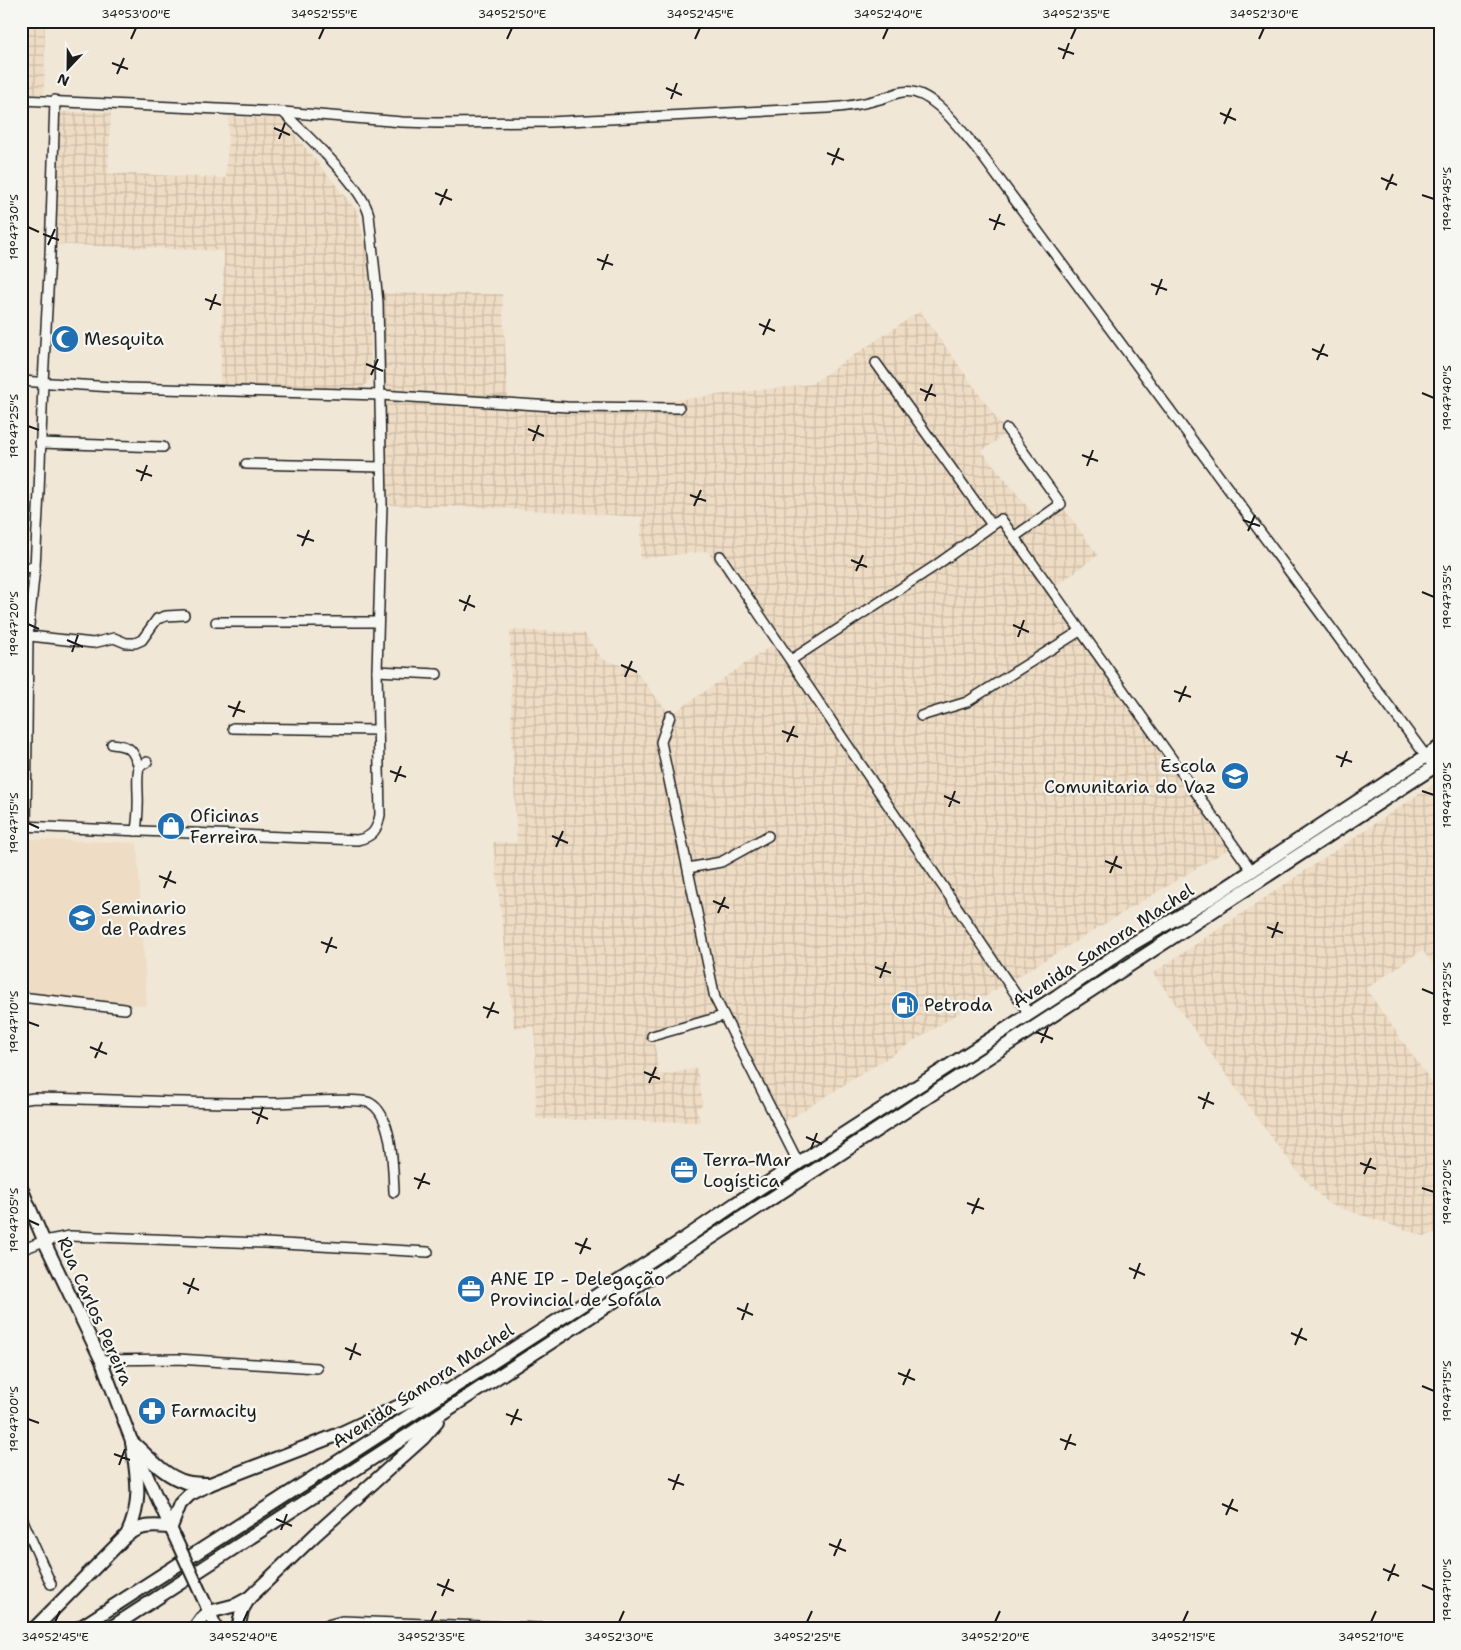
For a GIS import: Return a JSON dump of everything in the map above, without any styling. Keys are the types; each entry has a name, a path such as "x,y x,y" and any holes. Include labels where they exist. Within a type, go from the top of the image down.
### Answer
{"highway":[{"name":"Avenida Samora Machel","path":"78,1629 421,1410 1029,1014 1129,946 1212,897 1440,747"},
{"name":"Avenida Samora Machel","path":"109,1629 1438,769"},
{"path":"34,1629 126,1536 143,1526 153,1525 172,1529 180,1504 189,1496 210,1484 337,1435 421,1396 454,1387"},
{"path":"194,1629 208,1609 236,1605 249,1598 350,1502 423,1438 450,1408"},
{"path":"132,1442 160,1469 172,1477 187,1483 210,1484"},
{"path":"126,1536 134,1518 137,1504 136,1470 132,1442"},
{"path":"238,1629 242,1610 249,1598"}],"main road":[{"name":"Rua Carlos Pereira","path":"21,1187 101,1360 132,1442 217,1629"}],"street":[{"path":"21,100 55,100 283,112 402,122 472,124 827,108 870,102 903,91 925,96 944,111 977,149 1425,757 1438,769"},
{"path":"55,100 50,255 35,567 25,635 24,826 357,840 367,838 375,833 380,815 377,622 382,505 378,302 368,210 355,188 283,112"},
{"path":"876,363 992,525"},
{"path":"21,381 127,388 380,395 567,407 679,408"},
{"path":"1007,429 1062,504 1014,537"},
{"path":"40,443 163,446"},
{"path":"246,464 381,467"},
{"path":"791,660 935,566 1001,519 1252,871"},
{"path":"720,556 1029,1014"},
{"path":"21,568 35,567"},
{"path":"25,635 93,643 114,638 126,643 134,643 142,640 158,618 184,614"},
{"path":"216,622 377,622"},
{"path":"922,716 967,702 1080,630"},
{"path":"377,671 437,674"},
{"path":"670,716 661,742 715,998 799,1164"},
{"path":"233,728 378,730"},
{"path":"112,744 125,746 131,750 143,765 136,786 138,806 136,831"},
{"path":"688,868 721,862 768,836"},
{"path":"21,997 125,1009"},
{"path":"652,1036 723,1016"},
{"path":"21,1100 34,1098 271,1103 357,1100 371,1104 380,1113 388,1127 394,1192"},
{"path":"21,1250 44,1240 70,1236 265,1243 428,1252"},
{"path":"101,1360 178,1359 317,1368"},
{"path":"21,1516 24,1531 51,1584"},
{"path":"313,1629 342,1621 563,1629"}],"shaded area":[{"path":"21,21 45,21 44,94 21,93"},
{"path":"55,112 111,112 108,173 226,178 229,117 281,118 357,211 368,256 370,294 371,377 362,389 220,386 224,251 45,244"},
{"path":"383,293 502,294 508,399 649,403 811,384 920,311 1007,433 982,451 1038,520 1062,506 1098,555 1049,591 1230,848 1002,986 785,1122 726,1014 653,1031 659,1076 697,1068 703,1104 696,1109 701,1122 536,1119 535,1027 514,1028 493,842 517,843 512,744 510,630 584,633 602,659 635,670 670,715 774,644 707,551 640,559 642,517 494,508 387,505 383,386"},
{"path":"1440,780 1440,973 1422,950 1366,989 1440,1094 1440,1232 1424,1236 1328,1204 1297,1171 1274,1141 1153,973"},
{"name":"Seminario de Padres","path":"21,839 137,843 147,1006 21,992"}],"place":[{"name":"Mesquita","path":"65,339"},
{"name":"Escola Comunitaria do Vaz","path":"1235,776"},
{"name":"Oficinas Ferreira","path":"171,826"},
{"name":"Seminario de Padres","path":"82,918"},
{"name":"Petroda","path":"905,1005"},
{"name":"Terra-Mar Logística","path":"684,1170"},
{"name":"ANE IP - Delegação Provincial de Sofala","path":"471,1289"},
{"name":"Farmacity","path":"152,1411"}]}
